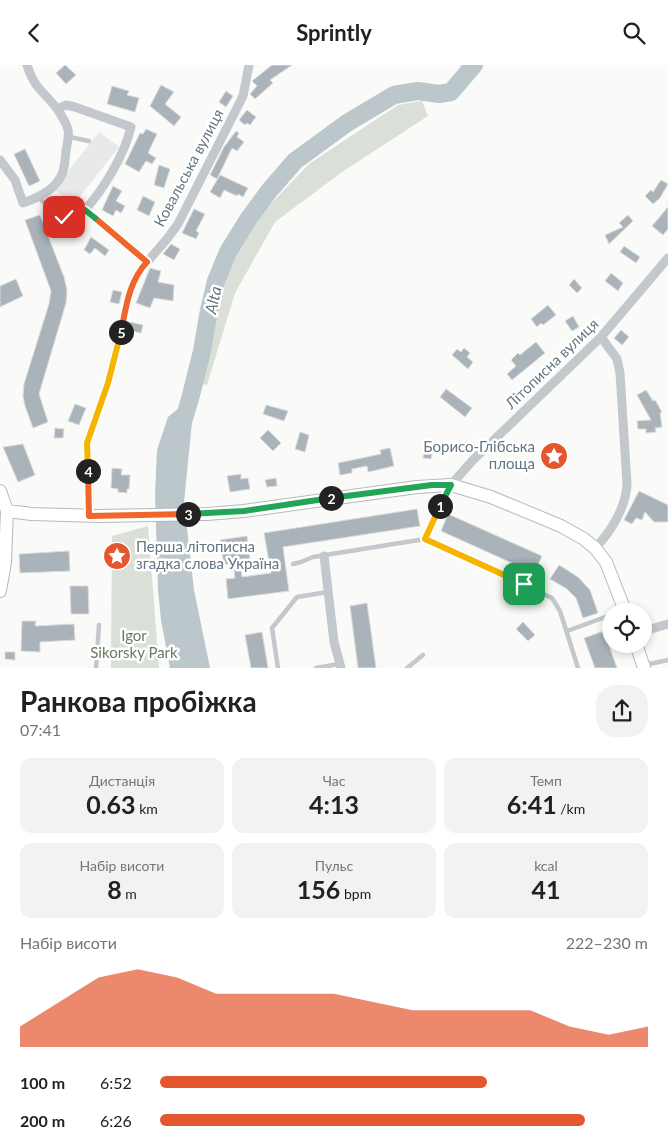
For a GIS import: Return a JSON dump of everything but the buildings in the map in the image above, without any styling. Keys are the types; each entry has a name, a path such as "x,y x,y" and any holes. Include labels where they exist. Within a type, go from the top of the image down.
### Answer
{"main road":[{"path":"4,508 32,514 89,516 195,514 244,511 417,487 451,485 491,497 561,526 595,547 606,562 621,603"},
{"path":"0,491 4,508 5,562 0,591"},
{"path":"639,653 644,667"}],"street":[{"path":"0,160 15,179 23,203 38,197 52,188 61,176 70,137 63,118 35,84 27,65"},
{"name":"Ковальська вулиця","path":"89,516 87,443 108,383 131,289 138,273 178,224 240,104 246,87 249,65"},
{"path":"57,109 66,105 75,107 131,127 122,153 106,181 85,210 147,262"},
{"name":"Літописна вулиця","path":"451,485 472,461 601,337 668,258"},
{"path":"595,547 607,535 626,494 627,484 620,373 617,359 601,337"},
{"path":"324,556 334,642 340,666"},
{"path":"652,629 668,624"}],"lane":[{"path":"70,137 89,141"},
{"path":"38,197 60,215 68,219 78,217 85,210"},
{"path":"425,539 451,485"},
{"path":"293,564 324,556 425,539 552,598 557,604 578,668"},
{"path":"278,668 272,628 297,597 328,592"},
{"path":"567,631 602,618"},
{"path":"96,668 99,625"},
{"path":"406,668 423,655"},
{"path":"644,667 668,660"},
{"path":"316,668 340,666"}],"shaded area":[{"path":"99,132 119,147 74,204 54,189"},
{"path":"190,399 193,412 184,502 194,590 210,668 170,668 161,620 158,590 155,495 157,450 168,417"}],"green space":[{"path":"422,101 428,116 342,172 275,222 235,293 207,385 199,383 208,350 219,292 239,250 265,210 309,164 398,105"},
{"name":"Igor Sikorsky Park","path":"148,526 159,668 111,668 112,536"}],"waterway":[{"name":"Alta","path":"183,422 202,351 216,281 228,252 249,218 269,191 295,161 347,123 394,95 418,91 439,94 451,92 474,65"}],"place":[{"name":"Борисо-Глібська площа","path":"554,456"},
{"name":"Перша літописна згадка слова Україна","path":"117,556"}],"route":[{"path":"64,217 70,219 78,217 85,210 116,234 147,262 138,273 131,289 108,383 88,437 86,454 89,477 89,516 207,514 244,511 432,485 451,485 425,539 524,584"}]}
